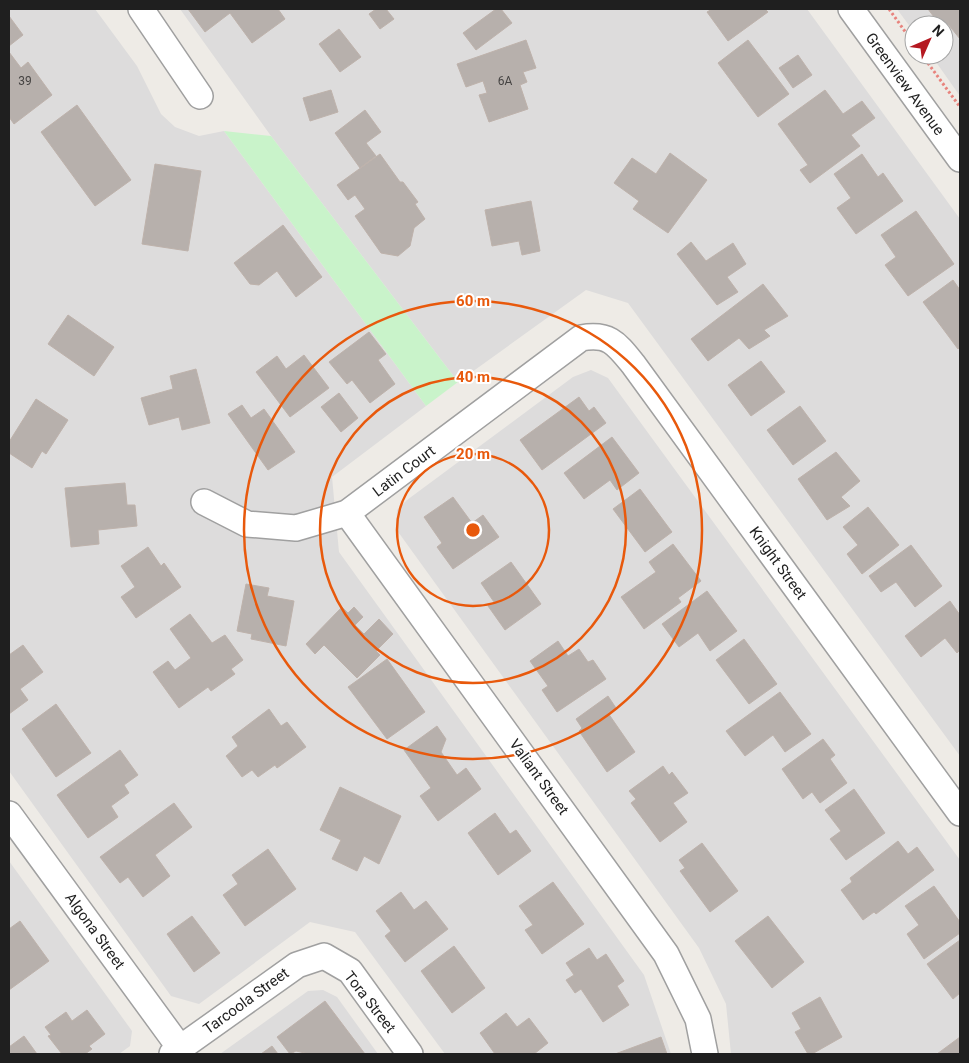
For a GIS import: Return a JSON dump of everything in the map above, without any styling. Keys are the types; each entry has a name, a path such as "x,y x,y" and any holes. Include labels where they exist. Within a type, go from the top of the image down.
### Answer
{"street":[{"path":"141,9 200,96"},
{"name":"Greenview Avenue","path":"850,9 960,159"},
{"name":"Knight Street","path":"581,338 598,335 612,341 630,360 960,813"},
{"name":"Latin Court","path":"204,502 247,524 296,528 347,513 581,338"},
{"name":"Valiant Street","path":"347,513 666,954 698,1020 705,1054"},
{"name":"Algona Street","path":"9,814 176,1051"},
{"name":"Tarcoola Street","path":"176,1051 297,965 324,956"},
{"name":"Tora Street","path":"324,956 350,971 410,1054"}],"path":[{"path":"889,9 904,30"},
{"path":"929,65 960,107"}],"shaded area":[{"path":"9,9 95,9 137,66 161,114 175,127 199,136 224,131 426,406 332,477 339,552 644,975 671,1054 445,1054 355,932 310,922 199,1004 171,996 9,771"},
{"path":"180,9 807,9 960,219 960,756 628,303 586,290 458,382 271,136"},
{"path":"897,9 960,9 960,96 938,65 954,65 954,15 904,15 904,18"},
{"path":"591,370 608,378 960,860 960,1054 731,1054 726,1004 699,948 396,529 397,510 407,500 573,377"},
{"path":"9,861 132,1031 130,1046 119,1054 9,1054"},
{"path":"323,990 337,997 378,1054 220,1054 308,991"}],"green space":[{"path":"224,131 271,136 458,382 426,406"}],"building":[{"path":"188,9 278,9 285,19 252,43 230,13 205,32"},
{"path":"376,9 386,9 394,19 380,29 369,14"},
{"path":"496,9 501,9 512,23 476,50 463,33"},
{"path":"712,9 765,9 768,12 728,41 707,12"},
{"path":"928,9 960,9 960,39 954,32 954,15 932,15"},
{"path":"9,16 23,35 9,46"},
{"path":"339,29 361,57 340,72 319,44"},
{"path":"526,40 536,68 523,72 527,82 520,85 528,109 489,122 479,95 487,93 483,81 466,87 457,64"},
{"path":"748,40 789,94 758,117 718,63"},
{"path":"9,52 21,68 28,62 52,95 14,124 9,117"},
{"path":"798,55 812,75 793,88 779,68"},
{"path":"331,90 338,112 310,121 303,98"},
{"path":"825,90 843,114 862,101 875,118 851,135 860,146 810,183 800,170 808,165 778,124"},
{"path":"77,105 131,180 95,206 41,132"},
{"path":"365,110 381,132 366,143 376,156 360,168 335,133"},
{"path":"670,153 707,180 668,233 633,209 639,201 614,183 632,158 656,174"},
{"path":"380,154 400,182 403,182 418,202 415,204 425,219 414,228 410,246 398,256 381,253 355,216 365,209 355,195 348,200 337,185"},
{"path":"862,154 878,177 883,173 903,201 856,234 837,208 851,198 834,174"},
{"path":"155,164 201,171 188,251 142,244"},
{"path":"531,201 540,251 522,255 519,241 492,246 485,210"},
{"path":"916,211 954,264 908,296 885,265 896,257 881,235"},
{"path":"283,225 322,277 296,297 277,271 259,285 250,284 234,263"},
{"path":"691,242 706,261 733,243 746,264 727,277 738,292 717,305 677,254"},
{"path":"953,280 960,290 960,347 958,349 923,302"},
{"path":"763,284 788,316 764,330 770,336 749,349 739,338 708,361 691,339"},
{"path":"68,315 114,347 94,376 48,344"},
{"path":"369,332 386,354 378,360 395,384 370,403 352,380 347,384 329,362"},
{"path":"304,355 329,388 290,417 256,372 277,356 286,369"},
{"path":"761,361 785,392 751,416 728,385"},
{"path":"196,369 210,423 182,430 179,417 149,425 141,398 173,389 170,376"},
{"path":"339,393 358,418 341,432 321,407"},
{"path":"579,397 589,411 594,407 606,423 542,470 520,440"},
{"path":"36,399 68,420 46,454 42,451 32,468 9,453 9,442"},
{"path":"242,405 251,418 264,409 295,452 268,470 228,414"},
{"path":"800,406 826,441 793,465 767,430"},
{"path":"612,437 639,473 617,490 610,480 584,499 564,473"},
{"path":"836,452 860,481 841,497 850,506 827,520 798,479"},
{"path":"125,483 127,505 135,505 137,526 98,530 99,544 71,547 65,488"},
{"path":"640,489 672,532 645,552 613,509"},
{"path":"453,497 472,523 483,515 499,537 453,569 437,547 442,543 424,517"},
{"path":"868,507 899,545 862,574 847,554 858,545 843,527"},
{"path":"673,544 701,581 678,598 681,602 644,629 621,597 656,572 649,562"},
{"path":"911,545 942,586 915,607 896,582 881,592 869,576"},
{"path":"148,547 161,566 164,563 181,587 136,618 121,597 135,587 121,566"},
{"path":"511,562 541,604 505,630 488,606 494,602 481,583"},
{"path":"246,584 269,588 267,596 294,601 286,646 251,639 252,634 237,631"},
{"path":"707,591 737,631 710,651 698,633 679,647 662,624"},
{"path":"950,601 960,615 960,650 957,653 945,638 921,657 905,636"},
{"path":"342,607 348,613 354,607 363,617 355,625 364,634 379,619 393,634 376,651 380,655 357,678 324,645 315,654 306,644"},
{"path":"190,614 212,643 225,635 243,660 231,669 235,674 211,691 208,687 179,708 153,672 168,661 175,670 191,658 170,629"},
{"path":"744,639 777,684 749,704 716,660"},
{"path":"558,641 568,656 579,649 588,662 593,660 606,679 557,712 542,690 548,686 530,661"},
{"path":"23,645 43,672 20,689 28,700 9,714 9,655"},
{"path":"387,659 425,712 387,739 348,687"},
{"path":"780,692 811,734 785,752 773,735 745,756 726,731"},
{"path":"608,696 616,708 608,713 635,752 607,772 579,731 582,728 576,719"},
{"path":"56,704 91,753 56,777 22,729"},
{"path":"269,709 281,726 287,722 306,747 277,768 275,765 258,777 252,770 242,777 226,756 238,746 232,737"},
{"path":"437,726 446,739 441,752 457,775 466,768 481,789 438,821 420,796 431,788 404,750"},
{"path":"823,739 835,755 830,759 847,783 820,803 812,792 803,799 782,769"},
{"path":"120,750 138,775 124,785 129,793 111,806 118,817 88,838 57,795"},
{"path":"663,766 669,775 672,772 688,793 673,803 687,822 660,842 631,803 636,799 629,791"},
{"path":"340,787 401,816 379,864 364,856 357,871 332,859 341,840 320,830"},
{"path":"854,789 885,833 846,860 830,839 841,831 825,810"},
{"path":"174,803 192,827 155,855 170,876 143,897 128,877 120,883 100,857"},
{"path":"495,813 510,834 516,830 531,851 498,875 468,833"},
{"path":"898,841 908,854 917,847 934,870 876,914 874,912 863,920 841,890 852,882 850,878"},
{"path":"702,843 738,891 710,912 680,871 685,868 679,860"},
{"path":"268,849 296,889 245,926 223,895 238,884 232,875"},
{"path":"553,882 584,924 542,954 525,930 533,925 519,906"},
{"path":"934,886 960,922 960,933 924,959 907,934 919,925 905,906"},
{"path":"401,892 414,910 426,901 448,929 405,962 385,936 391,931 376,911"},
{"path":"192,916 220,953 194,972 167,934"},
{"path":"768,916 804,962 772,988 735,941"},
{"path":"20,921 49,961 9,990 9,929"},
{"path":"960,940 960,993 953,999 927,964"},
{"path":"454,946 485,988 452,1013 421,971"},
{"path":"589,948 597,960 606,954 624,981 617,986 629,1005 603,1022 581,989 575,993 566,980 574,975 566,963"},
{"path":"820,997 842,1037 812,1054 808,1054 795,1032 801,1029 792,1013"},
{"path":"325,1001 365,1054 309,1054 296,1051 290,1054 277,1037"},
{"path":"87,1010 105,1034 89,1046 92,1049 85,1054 62,1054 48,1036 51,1035 45,1027 66,1012 72,1021"},
{"path":"506,1013 517,1027 529,1018 548,1043 534,1054 495,1054 480,1033"},
{"path":"24,1036 37,1054 9,1054 9,1047"},
{"path":"661,1037 667,1054 615,1054"},
{"path":"960,1037 960,1054 937,1054"},
{"path":"272,1046 278,1054 261,1054"}]}
